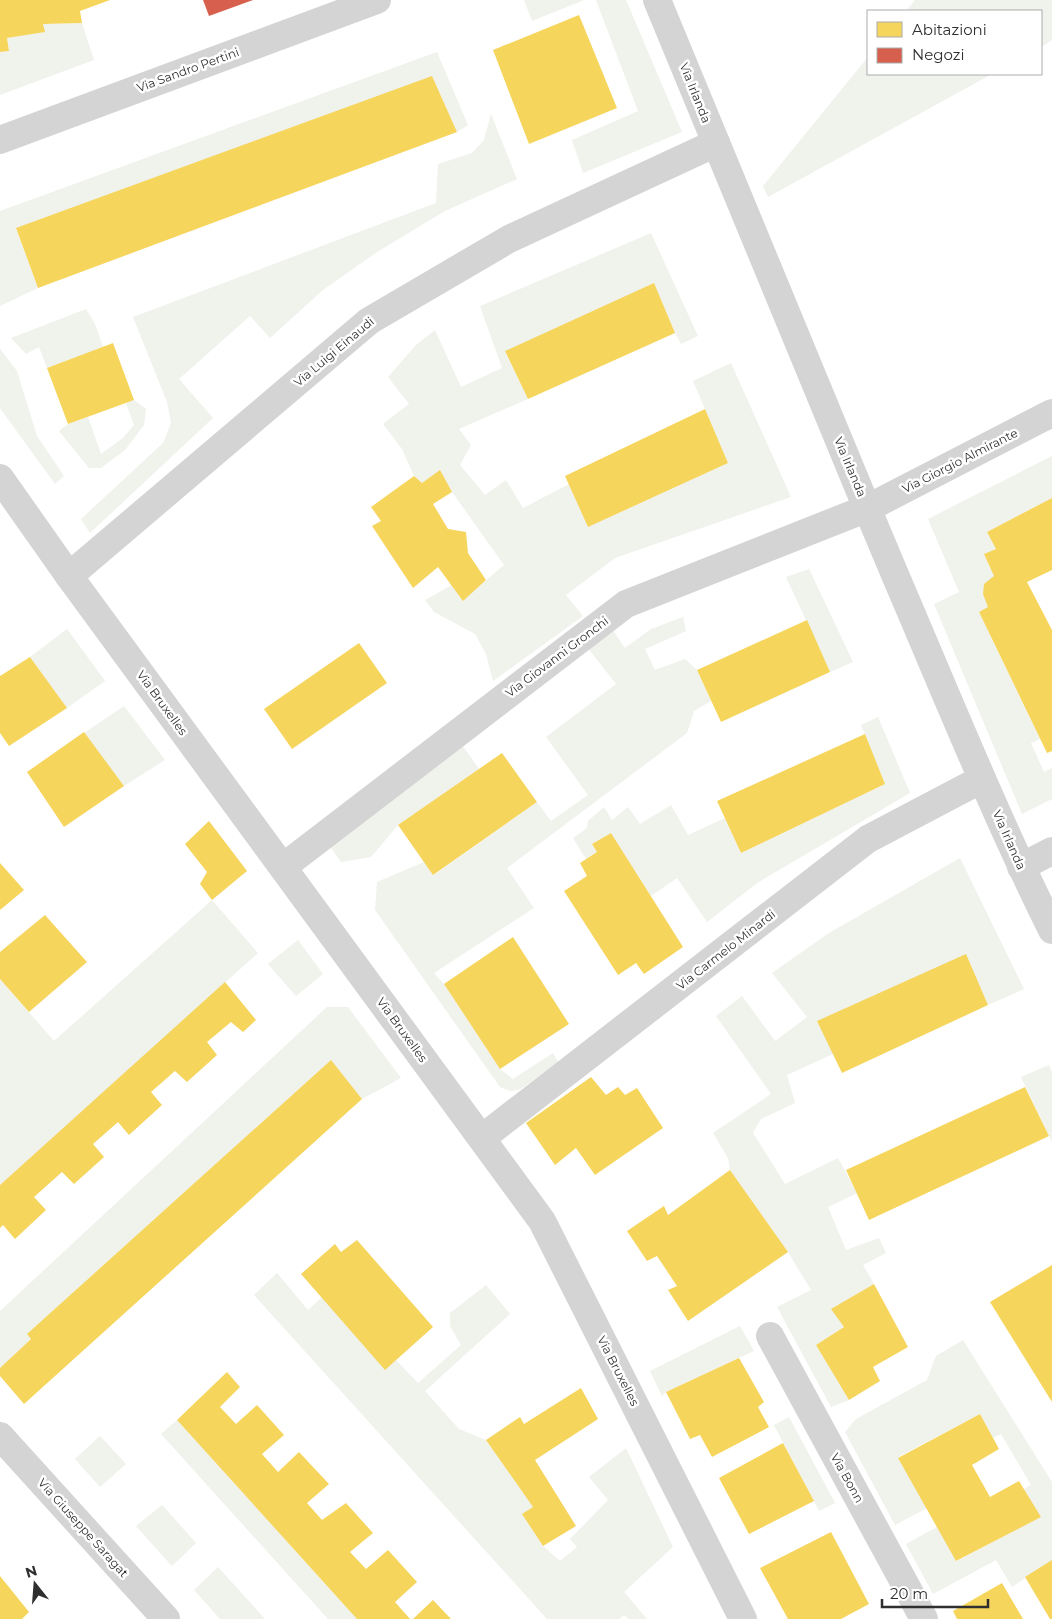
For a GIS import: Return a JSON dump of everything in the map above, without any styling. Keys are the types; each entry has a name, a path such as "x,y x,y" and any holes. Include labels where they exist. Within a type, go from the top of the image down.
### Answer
{"street":[{"name":"Via Sandro Pertini","path":"0,140 377,0"},
{"name":"Via Irlanda","path":"656,0 982,779 1021,867 1052,930"},
{"name":"Via Luigi Einaudi","path":"69,576 369,321 509,239 716,143"},
{"name":"Via Giorgio Almirante","path":"868,508 1052,412"},
{"name":"Via Bruxelles","path":"0,478 69,576 542,1221 743,1619"},
{"name":"Via Giovanni Gronchi","path":"282,867 626,604 868,508"},
{"name":"Via Carmelo Minardi","path":"482,1138 868,839 982,779"},
{"path":"1021,867 1052,851"},
{"name":"Via Bonn","path":"770,1336 924,1619"},
{"name":"Via Giuseppe Saragat","path":"0,1436 166,1619"}],"shaded area":[{"path":"524,0 584,0 532,21"},
{"path":"596,0 626,0 682,132 583,173 572,140 638,111"},
{"path":"915,0 1052,0 1052,40 1042,46 1042,10 907,10"},
{"path":"82,23 94,60 0,95 0,52 9,51 7,38 44,32 43,24"},
{"path":"437,52 468,125 457,132 432,77 16,229 38,288 0,306 0,211"},
{"path":"867,58 867,75 990,75 768,197 763,186"},
{"path":"491,114 517,179 445,211 377,252 323,290 270,338 250,316 179,379 213,418 90,533 81,519 163,443 171,423 167,402 133,317 436,203 438,164 472,153 484,140"},
{"path":"651,233 698,336 681,344 654,284 505,352 528,399 459,429 471,445 460,465 485,495 506,480 523,508 569,484 588,527 728,463 693,381 731,363 791,497 615,558 566,595 583,616 493,681 486,654 475,634 434,612 425,600 452,585 463,600 504,565 452,492 440,471 422,483 414,476 402,449 383,424 409,404 388,377 416,345 435,330 461,387 502,368 480,306"},
{"path":"86,309 95,324 103,347 47,368 39,347 26,354 11,338"},
{"path":"0,349 17,371 37,436 64,476 55,484 0,408"},
{"path":"134,400 146,409 144,425 125,450 101,468 89,468 59,431 68,424 88,417 101,454 123,438 134,425 126,403"},
{"path":"1052,456 1052,498 987,532 996,549 984,554 994,576 988,607 979,612 1040,739 1031,743 1044,772 1052,768 1052,799 1022,814 934,604 959,592 928,519"},
{"path":"809,569 853,662 830,672 786,577"},
{"path":"683,617 686,631 645,649 655,670 685,659 697,670 711,701 694,711 687,733 507,868 534,908 434,973 444,984 500,1069 513,1079 553,1053 558,1062 521,1089 511,1091 500,1087 375,910 377,882 424,862 434,875 537,802 551,821 588,795 546,737 616,684 587,647 612,629 625,648 651,629"},
{"path":"67,629 105,681 67,708 30,657"},
{"path":"124,706 165,760 124,786 84,733"},
{"path":"878,717 910,793 757,883 707,922 677,878 651,896 611,833 592,844 597,852 586,859 573,838 587,828 588,821 604,807 612,820 628,807 640,824 671,805 688,835 725,818 741,853 885,784 861,725"},
{"path":"460,742 479,769 398,825 371,857 341,862 326,841"},
{"path":"960,858 1024,989 988,1005 966,955 833,1054 787,1075 795,1103 761,1119 753,1133 785,1184 838,1158 857,1193 828,1207 846,1250 879,1238 886,1253 863,1265 874,1284 832,1309 844,1327 816,1345 849,1400 831,1407 777,1307 811,1290 788,1252 730,1170 728,1158 713,1133 771,1094 716,1016 742,996 775,1041 807,1017 772,973 829,933"},
{"path":"212,900 258,953 0,1185 0,979 54,1041"},
{"path":"298,940 323,974 296,996 268,964"},
{"path":"327,1007 348,1007 401,1078 362,1099 330,1061 27,1334 31,1339 0,1368 0,1311"},
{"path":"1049,1065 1052,1072 1052,1142 1021,1077"},
{"path":"277,1273 308,1310 322,1297 385,1369 396,1360 418,1383 461,1345 450,1326 450,1313 486,1285 510,1314 425,1391 459,1429 486,1440 533,1507 523,1515 543,1546 560,1561 577,1547 570,1539 608,1500 589,1477 626,1448 673,1547 624,1592 647,1619 629,1619 624,1615 619,1619 547,1619 254,1295"},
{"path":"740,1326 754,1351 666,1392 662,1396 650,1371"},
{"path":"963,1340 1052,1482 1052,1560 1012,1587 996,1560 933,1594 906,1544 937,1527 957,1561 1040,1517 1024,1489 1031,1485 1001,1434 993,1438 980,1414 898,1457 927,1508 895,1525 845,1432 856,1419 927,1380 936,1356"},
{"path":"789,1417 835,1503 819,1511 774,1425"},
{"path":"177,1420 357,1619 328,1619 161,1434"},
{"path":"100,1436 126,1464 100,1487 75,1459"},
{"path":"162,1505 196,1543 172,1566 136,1526"},
{"path":"218,1567 265,1619 220,1619 194,1590"}],"building: Abitazioni":[{"path":"0,0 110,0 80,11 82,23 43,24 45,32 7,38 9,51 0,52"},
{"path":"579,15 617,108 529,144 493,50"},
{"path":"432,76 457,132 38,288 16,228"},
{"path":"654,283 675,333 528,399 505,351"},
{"path":"113,343 134,400 68,424 47,368"},
{"path":"705,409 728,463 588,527 565,476"},
{"path":"440,470 452,492 433,504 448,529 466,532 468,553 486,580 463,601 438,567 413,588 372,526 381,521 371,507 414,476 422,483"},
{"path":"1052,498 1052,570 1027,582 1052,630 1052,751 1047,753 979,612 988,607 983,594 984,584 994,576 984,554 996,549 987,532"},
{"path":"807,620 830,672 721,722 697,670"},
{"path":"359,643 387,683 292,749 264,709"},
{"path":"30,657 67,708 9,746 0,733 0,676"},
{"path":"84,732 124,786 64,827 27,772"},
{"path":"865,734 885,784 741,853 717,801"},
{"path":"502,753 537,802 433,875 398,825"},
{"path":"209,821 247,871 212,900 200,884 207,872 185,844"},
{"path":"611,833 683,947 644,974 636,963 618,975 564,891 587,876 580,863 597,852 592,844"},
{"path":"0,863 24,890 0,910"},
{"path":"45,915 87,962 29,1012 0,979 0,952"},
{"path":"513,937 569,1024 500,1069 444,984"},
{"path":"966,954 988,1005 842,1073 817,1021"},
{"path":"225,982 256,1020 243,1032 231,1022 207,1042 217,1055 187,1082 175,1071 151,1092 162,1105 129,1135 118,1122 93,1144 104,1157 74,1184 62,1172 34,1197 46,1210 15,1239 3,1225 0,1228 0,1185"},
{"path":"331,1060 362,1099 24,1404 0,1376 0,1368 31,1339 27,1334"},
{"path":"591,1077 606,1095 618,1087 625,1095 637,1088 663,1128 595,1175 576,1148 555,1165 526,1123"},
{"path":"1025,1087 1049,1136 869,1220 846,1170"},
{"path":"730,1170 788,1252 688,1321 668,1290 677,1286 657,1256 647,1261 627,1231 664,1206 668,1215"},
{"path":"357,1240 433,1327 385,1370 301,1274 335,1244 341,1252"},
{"path":"1052,1265 1052,1402 990,1302"},
{"path":"874,1284 908,1347 873,1367 880,1381 849,1400 816,1345 844,1327 831,1309"},
{"path":"739,1358 764,1402 758,1407 769,1427 712,1457 700,1435 690,1439 666,1392"},
{"path":"227,1372 240,1387 220,1407 236,1424 257,1405 284,1435 262,1454 278,1472 299,1452 329,1484 307,1503 322,1520 346,1503 373,1533 350,1552 366,1569 388,1550 417,1582 395,1602 410,1619 357,1619 177,1420"},
{"path":"581,1388 598,1419 535,1460 576,1526 543,1546 522,1514 533,1507 486,1440 520,1417 524,1424"},
{"path":"980,1414 999,1449 972,1465 990,1497 1019,1481 1041,1517 956,1561 898,1458"},
{"path":"783,1443 814,1501 749,1534 719,1478"},
{"path":"831,1532 869,1604 841,1619 788,1619 760,1568"},
{"path":"1052,1560 1052,1619 1050,1619 1025,1577"},
{"path":"0,1576 29,1612 22,1619 0,1619"},
{"path":"1002,1583 1023,1619 957,1619 953,1611"},
{"path":"433,1600 451,1619 413,1619"}],"building: Negozi":[{"path":"203,0 253,0 209,16"}]}
